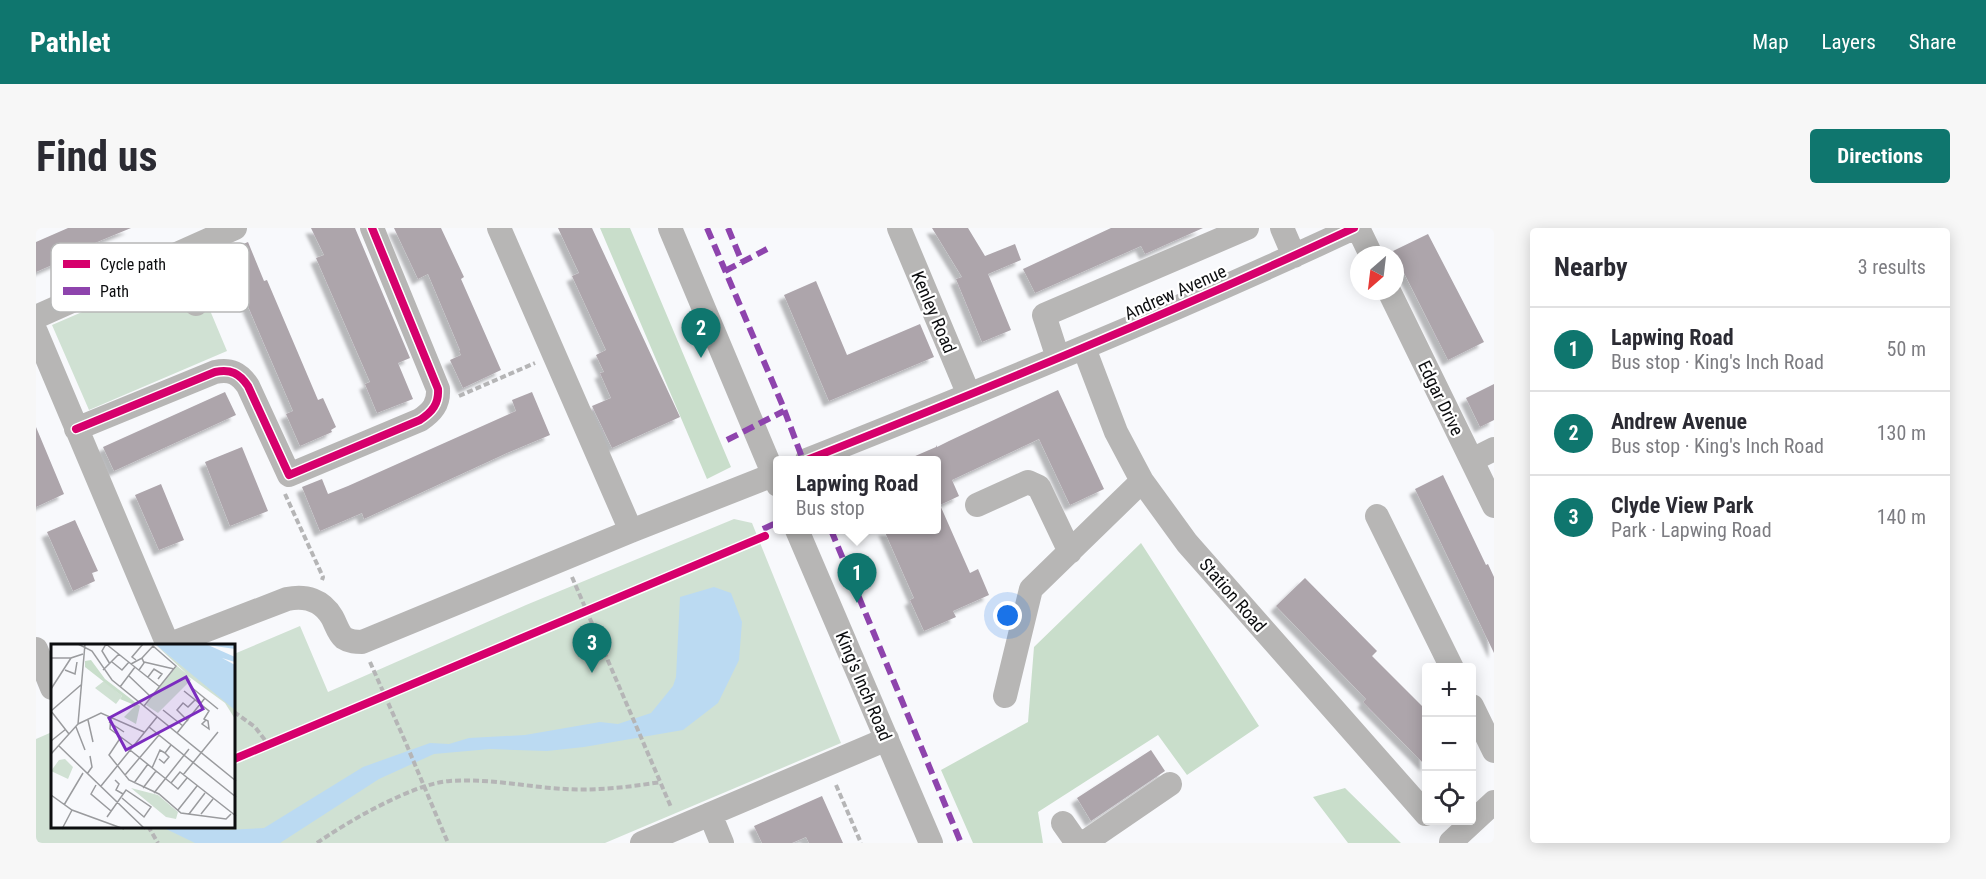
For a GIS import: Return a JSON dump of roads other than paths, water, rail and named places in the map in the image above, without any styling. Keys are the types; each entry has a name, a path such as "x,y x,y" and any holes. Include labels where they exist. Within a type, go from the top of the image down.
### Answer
{"street":[{"path":"202,243 235,228"},
{"path":"76,429 215,372 225,370 234,372 248,386 289,475 420,420 434,409 439,397 438,389 372,228"},
{"path":"499,228 631,531"},
{"path":"670,228 773,470"},
{"name":"Kenley Road","path":"899,228 969,395"},
{"name":"Andrew Avenue","path":"1058,358 1044,315 1247,228"},
{"path":"1282,228 1294,256"},
{"path":"1356,228 1366,246"},
{"name":"Andrew Avenue","path":"817,456 1084,348 1356,228"},
{"name":"Edgar Drive","path":"1393,300 1494,506"},
{"path":"36,317 51,310"},
{"path":"36,332 168,644"},
{"name":"Station Road","path":"1084,348 1116,432 1143,481 1187,543 1422,809"},
{"path":"1472,460 1494,449"},
{"path":"171,644 287,599 299,597 311,599 323,606 345,638 354,642 363,642 631,531 773,478"},
{"path":"1005,696 1031,590 1143,481"},
{"path":"977,505 1028,482 1039,487 1070,552"},
{"path":"1377,516 1450,663"},
{"name":"King's Inch Road","path":"799,534 930,843"},
{"path":"36,649 51,687"},
{"path":"36,699 51,691"},
{"path":"1476,714 1494,751"},
{"path":"642,843 887,739"},
{"path":"1084,843 1170,784"},
{"path":"1436,825 1451,843 1494,802"},
{"path":"710,814 722,843"},
{"path":"1063,823 1077,843"}],"water":[{"path":"714,587 731,593 742,622 739,660 718,703 683,730 547,751 490,749 434,754 379,779 280,843 195,843 164,828 219,828 225,830 264,828 363,767 430,743 449,744 469,738 525,735 600,722 618,724 651,713 673,686 676,677 680,597"}],"place":[{"name":"Andrew Avenue","path":"701,358"},
{"name":"Lapwing Road","path":"857,603"},
{"name":"Clyde View Park","path":"592,673"}]}
